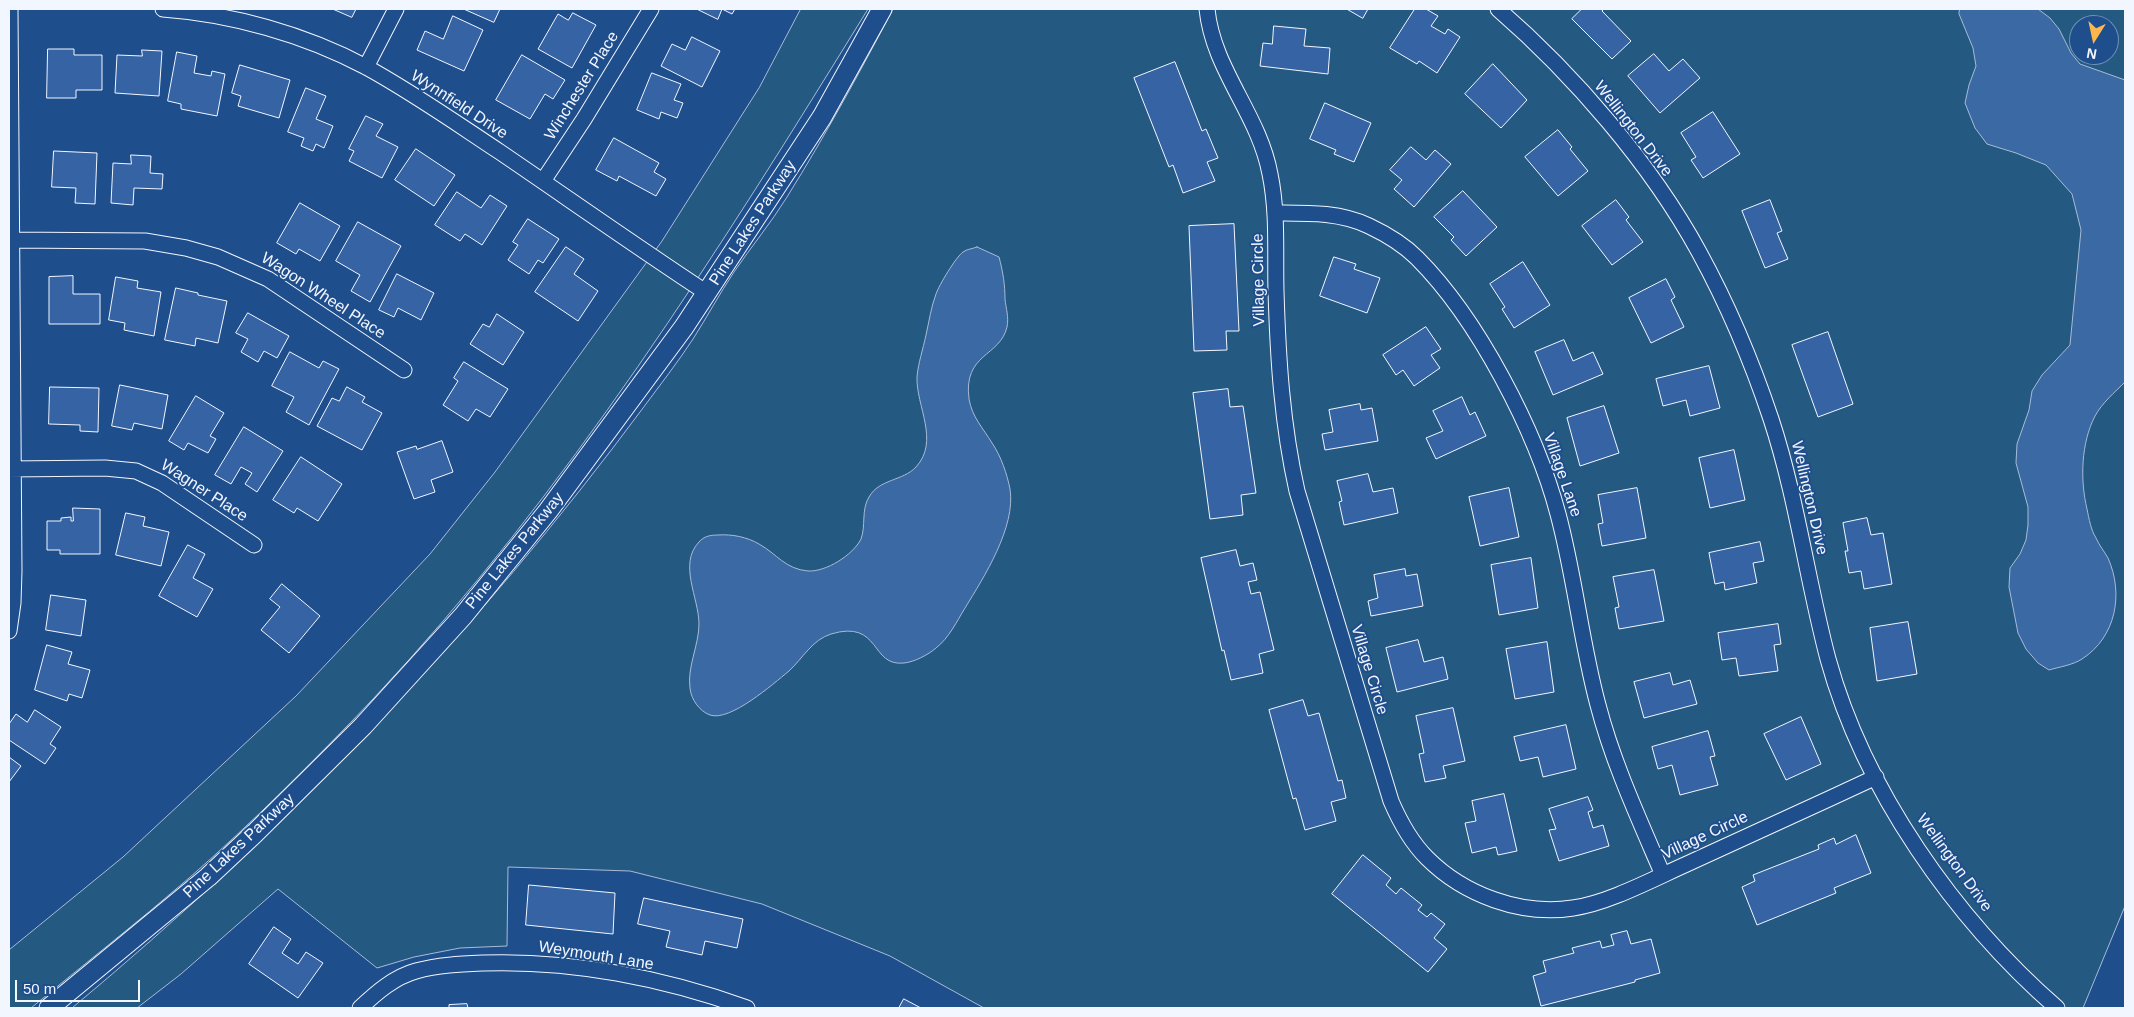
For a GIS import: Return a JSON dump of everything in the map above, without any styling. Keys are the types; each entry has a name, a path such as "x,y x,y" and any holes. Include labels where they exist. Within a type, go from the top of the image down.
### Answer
{"street":[{"path":"9,631 14,587 11,469 10,9"},
{"name":"Wynnfield Drive","path":"163,9 201,14 270,30 326,49 366,67 419,99 543,181 707,293"},
{"path":"366,67 396,9"},
{"name":"Winchester Place","path":"543,181 584,119 651,9"},
{"name":"Pine Lakes Parkway","path":"49,1008 208,877 316,774 463,616 548,511 646,380 707,293 822,117 882,9"},
{"name":"Village Circle","path":"1208,9 1212,39 1221,64 1252,120 1262,143 1271,176 1276,213 1278,362 1292,471 1391,801 1404,828 1427,858 1452,878 1495,900 1525,908 1557,910 1588,905 1663,875 1876,777"},
{"name":"Wellington Drive","path":"1498,9 1534,42 1578,88 1636,157 1685,228 1720,293 1759,384 1793,495 1829,661 1846,712 1876,777 1912,839 1953,896 2020,974 2057,1008"},
{"name":"Village Lane","path":"1276,213 1320,214 1349,218 1370,226 1394,240 1417,258 1434,278 1466,320 1496,368 1528,430 1549,484 1567,552 1587,662 1598,707 1626,788 1663,875"},
{"name":"Wagon Wheel Place","path":"10,240 145,241 186,248 218,257 268,279 404,370"},
{"name":"Wagner Place","path":"11,469 105,468 136,471 162,483 254,545"},
{"name":"Weymouth Lane","path":"360,1008 384,987 415,971 459,964 494,963 554,965 636,977 690,990 747,1008"}],"shaded area":[{"path":"801,9 868,9 756,189 638,367 576,453 511,538 444,620 373,699 260,813 189,878 31,1008 9,1008 9,950 123,857 296,696 430,554 495,472 662,241 759,88"},
{"path":"893,9 2125,9 2125,906 2083,1008 984,1008 890,956 762,904 630,871 508,867 507,946 460,948 414,957 377,968 278,889 181,974 137,1008 72,1008 151,940 303,799 446,650 514,572 669,374 734,272 787,197 855,80"},
{"path":"1960,9 2038,9 2050,18 2059,29 2069,49 2069,65 2083,65 2125,80 2125,382 2105,402 2095,416 2087,438 2083,462 2083,486 2090,524 2097,541 2108,558 2113,572 2116,600 2114,614 2109,627 2103,639 2094,650 2078,661 2049,670 2038,663 2026,649 2018,633 2009,587 2010,568 2020,554 2026,540 2028,525 2028,507 2016,463 2017,444 2029,410 2032,391 2042,375 2070,345 2081,230 2072,194 2046,165 1987,144 1975,128 1965,103 1976,66 1973,48 1959,14"},
{"path":"977,247 999,257 1004,278 1008,323 1003,337 983,357 971,373 969,399 975,417 995,448 1003,465 1010,489 1011,504 997,551 981,582 945,639 933,651 921,658 904,663 893,662 885,658 867,638 859,633 847,631 831,634 818,640 789,671 740,708 718,716 702,711 696,704 690,688 690,672 699,624 690,571 690,560 693,551 703,538 708,536 734,536 754,542 793,567 800,570 815,571 831,566 852,551 861,539 865,507 873,491 885,483 911,472 923,457 927,435 917,377 933,304 940,284 956,259 965,251"}],"building":[{"path":"333,9 356,9 352,17"},
{"path":"464,9 500,9 494,22"},
{"path":"697,9 722,9 718,19"},
{"path":"722,9 735,9 732,14"},
{"path":"1347,9 1368,9 1363,18"},
{"path":"1415,9 1426,9 1438,16 1431,26 1445,34 1448,29 1460,37 1437,73 1419,61 1417,64 1390,48"},
{"path":"1582,9 1604,9 1602,11 1631,41 1612,59 1572,19"},
{"path":"573,13 596,25 572,68 538,49 558,14 568,20"},
{"path":"453,16 483,30 464,71 417,50 425,31 443,39"},
{"path":"1274,26 1306,29 1304,46 1330,48 1328,74 1260,66 1263,43 1272,44"},
{"path":"692,37 720,51 702,87 661,66 672,44 685,50"},
{"path":"48,49 74,49 74,55 102,55 102,90 76,90 76,98 47,98"},
{"path":"142,50 162,51 159,96 115,93 117,55 142,56"},
{"path":"177,52 197,56 194,73 211,76 212,71 225,74 217,116 181,109 181,104 168,101"},
{"path":"1654,54 1669,71 1683,59 1700,78 1660,113 1628,76"},
{"path":"522,55 565,80 553,99 545,94 530,119 496,100"},
{"path":"1175,62 1202,131 1206,129 1218,158 1207,162 1215,181 1183,193 1173,165 1169,167 1134,78"},
{"path":"1493,64 1527,100 1501,128 1465,94"},
{"path":"240,65 290,80 279,118 238,106 241,96 232,93"},
{"path":"652,73 681,84 674,100 683,103 677,118 661,112 659,119 637,110"},
{"path":"306,88 326,96 316,119 333,126 324,148 316,144 313,151 301,146 304,138 288,132"},
{"path":"1325,103 1371,123 1354,162 1334,154 1336,150 1310,139"},
{"path":"1713,112 1740,154 1703,178 1691,160 1696,157 1681,133"},
{"path":"366,116 383,124 376,136 398,147 382,178 349,161 354,151 349,149"},
{"path":"1558,130 1572,147 1570,149 1588,171 1558,196 1525,157"},
{"path":"614,138 659,163 654,172 666,179 656,196 619,176 617,181 596,170"},
{"path":"1411,147 1426,160 1435,150 1451,164 1414,207 1394,189 1402,180 1390,170"},
{"path":"416,149 455,175 434,206 395,180"},
{"path":"54,151 97,153 95,204 75,203 76,188 52,187"},
{"path":"131,155 151,156 150,173 163,174 162,189 134,188 133,205 111,203 113,163 131,164"},
{"path":"1463,191 1497,227 1466,256 1451,240 1454,237 1434,217"},
{"path":"457,192 481,208 490,195 507,206 482,245 465,234 460,241 435,225"},
{"path":"1616,200 1629,217 1626,220 1643,242 1612,265 1582,226"},
{"path":"1770,200 1782,231 1777,233 1788,259 1765,268 1742,211"},
{"path":"300,203 340,226 320,261 299,249 296,254 277,243"},
{"path":"528,219 559,239 543,263 538,260 529,274 508,260 518,245 513,242"},
{"path":"358,222 401,246 370,302 351,291 360,275 336,261"},
{"path":"1234,224 1239,331 1226,331 1227,350 1194,351 1189,226"},
{"path":"566,247 584,259 574,274 598,291 578,321 535,292"},
{"path":"1334,257 1356,264 1354,269 1380,278 1367,313 1320,296"},
{"path":"1523,262 1550,305 1514,328 1502,309 1505,307 1490,284"},
{"path":"397,274 434,293 421,320 398,308 394,317 379,310"},
{"path":"73,276 73,294 100,294 100,324 49,324 49,277"},
{"path":"116,277 138,281 137,288 161,292 154,336 124,330 125,323 109,320"},
{"path":"1666,279 1675,297 1671,300 1684,327 1651,343 1629,298"},
{"path":"176,288 227,301 218,343 196,338 195,346 165,340"},
{"path":"248,313 289,336 277,358 264,351 258,362 241,352 248,339 236,333"},
{"path":"497,314 524,332 503,365 470,344 483,324 489,327"},
{"path":"1426,327 1441,349 1431,355 1440,368 1414,386 1403,370 1396,375 1383,355"},
{"path":"1828,332 1853,404 1818,417 1792,345"},
{"path":"1564,340 1573,361 1593,352 1603,374 1553,395 1535,352"},
{"path":"290,352 319,368 323,361 339,369 309,425 286,412 294,397 272,386"},
{"path":"464,362 508,389 490,417 476,409 468,421 443,405 458,381 454,378"},
{"path":"1709,366 1720,408 1690,416 1686,400 1663,406 1656,379"},
{"path":"120,385 168,395 162,429 134,423 132,430 112,426"},
{"path":"50,387 99,388 98,432 80,431 80,425 49,424"},
{"path":"347,387 365,397 362,402 382,413 362,450 317,426 332,398 339,401"},
{"path":"1228,389 1230,407 1243,406 1256,493 1241,495 1243,515 1210,519 1193,393"},
{"path":"196,396 224,413 210,436 216,439 208,453 188,443 184,450 169,441"},
{"path":"1462,397 1470,415 1475,412 1486,436 1436,459 1426,438 1443,431 1433,411"},
{"path":"1360,404 1361,410 1372,408 1378,441 1325,450 1322,434 1333,432 1329,410"},
{"path":"1604,406 1619,453 1580,466 1567,418"},
{"path":"244,427 283,451 257,492 245,484 252,473 241,467 231,484 215,475"},
{"path":"442,441 453,472 431,480 435,492 414,499 397,452 416,446 417,449"},
{"path":"1734,450 1745,500 1710,508 1699,458"},
{"path":"301,457 342,484 318,521 297,508 294,513 273,500"},
{"path":"1368,474 1373,492 1393,488 1398,513 1344,525 1339,502 1342,501 1337,481"},
{"path":"1509,488 1519,537 1480,546 1469,497"},
{"path":"1637,488 1646,538 1602,546 1598,524 1603,523 1598,495"},
{"path":"73,508 100,509 100,554 60,554 60,550 47,550 47,521 61,521 61,518 71,517 71,521 73,521"},
{"path":"126,513 145,517 143,526 169,532 161,566 116,555"},
{"path":"1867,518 1871,535 1883,533 1892,584 1864,589 1861,571 1849,573 1845,551 1848,551 1843,523"},
{"path":"1760,542 1764,561 1753,563 1757,583 1725,590 1724,582 1715,584 1709,553"},
{"path":"188,545 205,554 193,578 213,589 197,617 159,596"},
{"path":"1236,550 1240,566 1253,563 1257,580 1248,582 1251,594 1260,592 1274,650 1259,654 1263,673 1231,680 1224,650 1222,651 1201,558"},
{"path":"1531,558 1538,608 1499,615 1491,565"},
{"path":"1405,569 1406,576 1417,574 1423,606 1371,616 1368,601 1378,598 1374,575"},
{"path":"1654,570 1664,621 1619,629 1615,608 1619,607 1613,577"},
{"path":"282,584 320,616 289,653 261,630 280,607 270,599"},
{"path":"51,595 86,600 81,636 46,630"},
{"path":"1908,622 1917,674 1877,681 1870,628"},
{"path":"1778,624 1781,644 1774,645 1778,671 1739,676 1736,658 1722,660 1718,633"},
{"path":"1418,640 1424,662 1443,657 1448,679 1397,692 1386,648"},
{"path":"1547,642 1554,692 1515,699 1506,649"},
{"path":"47,645 72,652 68,664 90,670 82,698 69,694 67,701 35,690"},
{"path":"1670,673 1673,685 1690,680 1697,704 1644,718 1634,682"},
{"path":"1303,700 1308,716 1319,713 1338,781 1342,780 1346,798 1331,802 1336,821 1305,830 1296,798 1293,799 1269,710"},
{"path":"1453,708 1465,761 1443,766 1446,778 1425,782 1419,754 1424,753 1416,716"},
{"path":"35,710 61,727 50,744 56,748 45,764 9,740 9,724 16,714 27,722"},
{"path":"1801,717 1821,764 1786,780 1764,734"},
{"path":"1566,725 1576,769 1543,777 1538,757 1520,761 1514,737"},
{"path":"1708,731 1715,756 1710,757 1718,785 1680,795 1672,765 1658,769 1652,747"},
{"path":"9,757 21,766 9,782"},
{"path":"1504,794 1517,851 1498,855 1496,847 1472,853 1465,823 1476,821 1472,801"},
{"path":"1588,797 1593,810 1588,812 1593,828 1603,825 1609,846 1559,861 1549,830 1556,829 1549,809"},
{"path":"1856,835 1871,873 1834,888 1836,893 1757,925 1742,887 1755,881 1753,875 1819,849 1818,845 1834,838 1836,844"},
{"path":"1363,855 1391,878 1386,885 1396,894 1401,888 1422,905 1418,910 1427,917 1431,913 1445,924 1434,938 1447,949 1428,972 1332,894"},
{"path":"529,885 615,893 613,934 526,925"},
{"path":"644,898 743,919 737,948 705,941 702,955 666,947 670,931 638,924"},
{"path":"274,927 291,939 282,953 298,964 306,952 323,963 298,998 249,964"},
{"path":"1627,931 1631,944 1651,939 1660,973 1635,980 1635,982 1541,1006 1533,976 1546,972 1543,961 1574,953 1572,948 1600,941 1602,948 1614,945 1611,935"},
{"path":"904,999 921,1008 899,1008"},
{"path":"467,1004 468,1008 449,1008 449,1005"}]}
